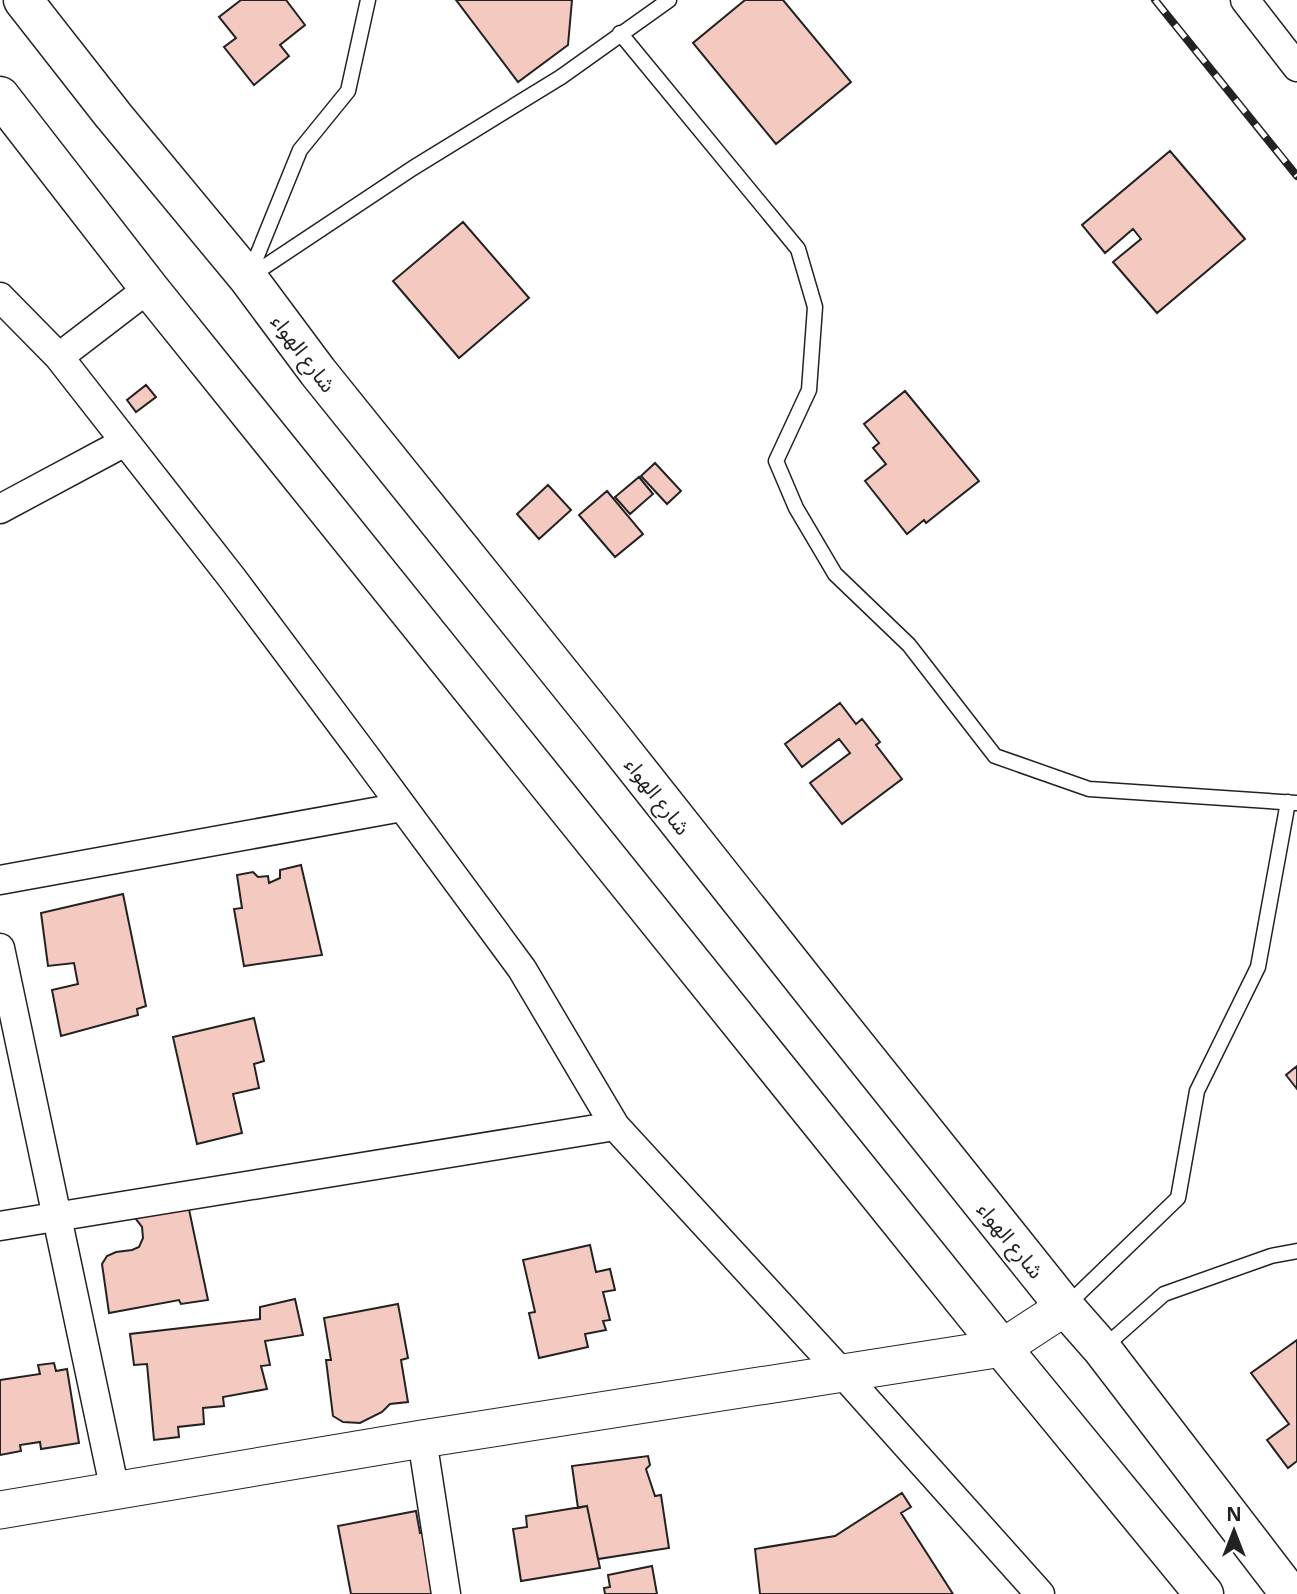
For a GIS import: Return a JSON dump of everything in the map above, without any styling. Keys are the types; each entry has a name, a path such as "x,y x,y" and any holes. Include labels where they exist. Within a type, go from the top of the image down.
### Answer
{"main road":[{"name":"شارع الهواء","path":"23,0 113,115 248,278 318,372 1065,1307 1102,1349 1290,1594"},
{"path":"0,96 149,288 1002,1348 1204,1594"}],"street":[{"path":"1245,0 1297,67"},
{"path":"59,358 149,288"},
{"path":"0,297 59,358 241,589 522,969 615,1126 1040,1594"},
{"path":"0,509 125,442"},
{"path":"0,880 402,807"},
{"path":"0,948 115,1491"},
{"path":"0,1226 615,1126"},
{"path":"0,1510 422,1439 1002,1348 1065,1307"},
{"path":"422,1439 446,1594"}],"lane":[{"path":"248,278 300,150 348,91 368,0"},
{"path":"248,278 412,167 561,77 669,0"},
{"path":"621,33 799,250 815,307 809,390 776,461 796,508 835,574 909,645 995,755 1089,789 1293,803 1258,967 1197,1091 1178,1198 1065,1307"},
{"path":"1102,1349 1164,1294 1270,1256 1297,1251"}],"building":[{"path":"241,0 286,0 305,25 280,45 289,56 254,85 224,47 236,38 219,17"},
{"path":"456,0 572,0 568,45 518,82"},
{"path":"745,0 783,0 851,82 776,144 693,43"},
{"path":"1170,151 1245,239 1157,313 1113,262 1141,239 1133,229 1105,253 1082,225"},
{"path":"463,222 529,298 459,358 393,281"},
{"path":"146,385 156,397 136,412 127,400"},
{"path":"905,391 979,481 926,523 924,520 907,534 865,481 886,464 873,448 879,443 864,424"},
{"path":"655,463 681,491 667,504 641,476"},
{"path":"639,477 653,494 630,514 615,497"},
{"path":"548,485 571,510 539,539 517,514"},
{"path":"607,491 643,534 615,557 579,515"},
{"path":"840,703 856,724 862,719 880,742 876,745 902,779 842,824 810,783 850,753 839,739 802,767 785,744"},
{"path":"301,865 322,955 244,966 234,909 242,908 237,875 253,872 258,877 268,876 269,883 280,878 280,870"},
{"path":"123,894 146,1006 137,1009 138,1015 61,1036 52,990 78,984 74,963 48,966 41,913"},
{"path":"254,1018 264,1061 254,1064 259,1088 233,1094 242,1133 197,1144 173,1037"},
{"path":"1297,1066 1297,1089 1286,1075"},
{"path":"186,1195 208,1300 181,1304 179,1300 109,1313 102,1264 107,1256 139,1247 143,1238 142,1227 132,1214"},
{"path":"590,1245 596,1272 610,1269 615,1290 603,1292 610,1320 603,1321 606,1330 585,1334 588,1347 539,1358 529,1313 535,1312 523,1260"},
{"path":"295,1299 303,1335 265,1341 270,1365 261,1366 267,1389 223,1397 224,1406 203,1408 204,1424 178,1427 179,1437 154,1440 147,1364 134,1365 130,1334 260,1319 260,1307"},
{"path":"398,1304 408,1358 401,1360 408,1402 390,1404 382,1412 360,1423 343,1422 333,1416 326,1360 331,1360 324,1318"},
{"path":"1297,1340 1297,1461 1288,1468 1267,1440 1289,1424 1251,1373"},
{"path":"54,1363 56,1371 67,1369 79,1443 41,1449 40,1442 20,1445 21,1451 0,1455 0,1380 40,1374 38,1365"},
{"path":"648,1456 650,1465 646,1469 655,1496 661,1495 669,1548 598,1559 587,1506 578,1508 572,1466"},
{"path":"902,1493 911,1507 901,1513 953,1594 760,1594 755,1549 835,1536"},
{"path":"587,1506 600,1568 521,1581 513,1529 527,1527 526,1516"},
{"path":"416,1511 420,1533 428,1531 433,1594 351,1594 338,1526"},
{"path":"652,1566 657,1594 605,1594 604,1588 610,1587 608,1575"}],"railway":[{"path":"1155,0 1297,176"}]}
